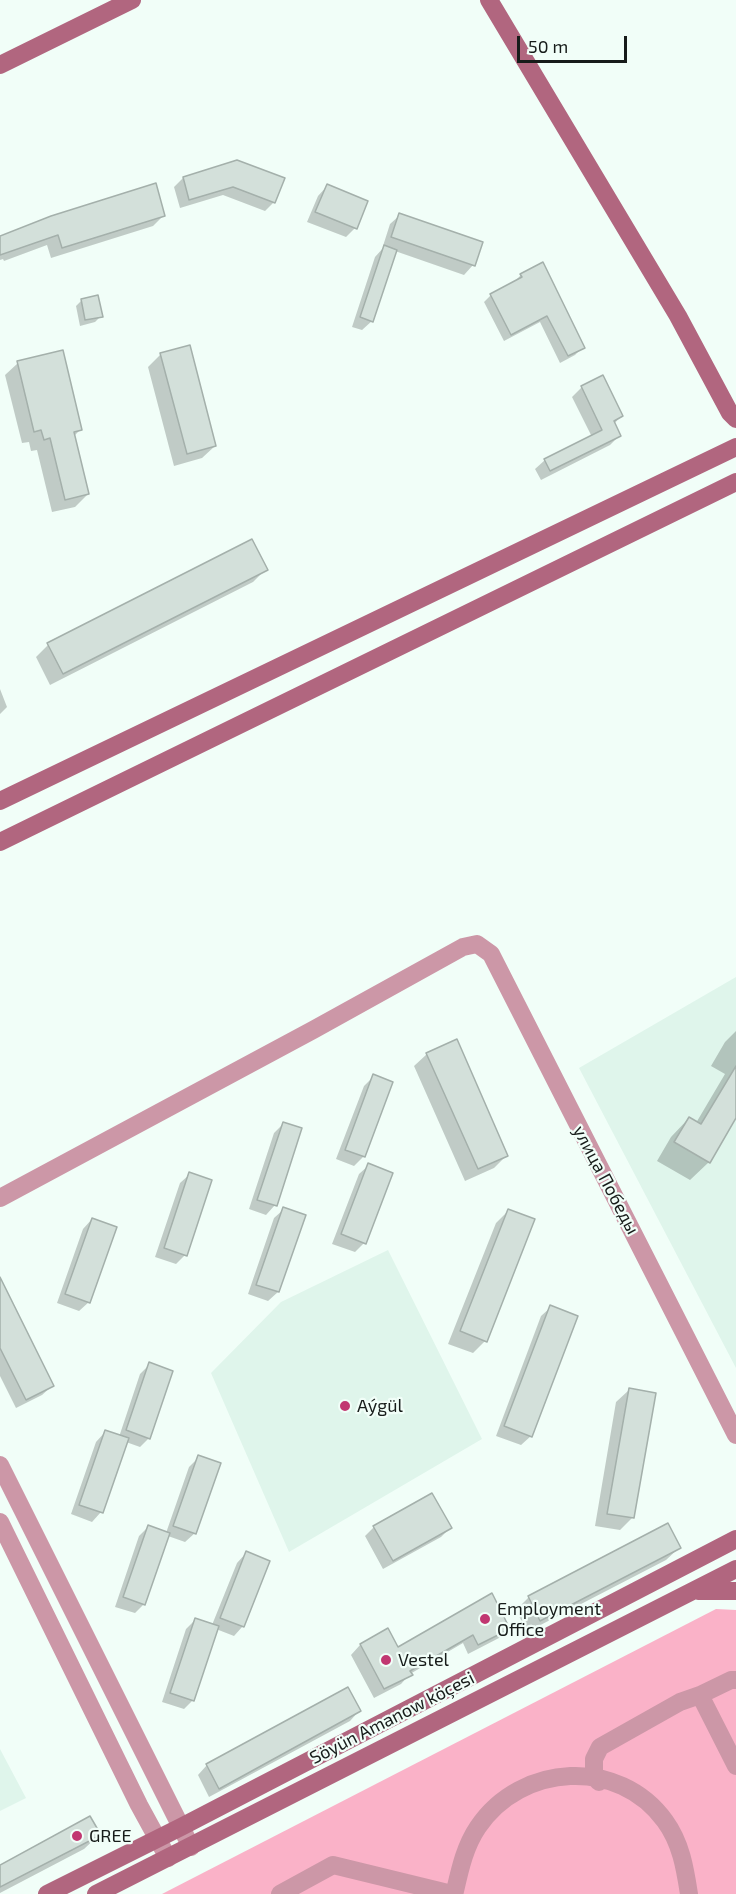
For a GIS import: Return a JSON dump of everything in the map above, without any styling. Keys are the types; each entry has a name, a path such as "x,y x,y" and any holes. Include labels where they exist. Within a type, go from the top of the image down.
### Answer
{"street":[{"path":"0,65 132,0"},
{"path":"489,0 678,316 730,413 736,419"},
{"path":"0,801 736,447"},
{"path":"0,842 736,482"},
{"name":"улица Победы","path":"0,1198 463,947 477,944 491,954 736,1435"},
{"path":"0,1465 191,1846"},
{"path":"0,1522 139,1805 168,1858"},
{"name":"Söyün Amanow köçesi","path":"47,1894 158,1839 736,1539"},
{"name":"Söyün Amanow köçesi","path":"96,1894 736,1569"},
{"path":"693,1591 736,1591"},
{"path":"596,1780 594,1759 600,1747 680,1702 731,1680 736,1680"},
{"path":"700,1695 736,1766"},
{"path":"280,1894 333,1865 430,1892 454,1893 467,1849 478,1827 498,1804 523,1787 550,1778 576,1775 620,1785 643,1800 665,1821 683,1857 689,1894"}],"shaded area":[{"path":"736,977 736,1368 579,1068"},
{"name":"Aýgül","path":"388,1250 482,1439 289,1552 211,1373 281,1302"},
{"path":"716,1609 736,1610 736,1894 162,1894"},
{"path":"0,1749 26,1798 0,1811"}],"building":[{"path":"237,160 285,178 275,203 233,187 189,200 183,177"},
{"path":"156,183 165,216 62,248 58,235 0,255 0,236 51,216"},
{"path":"327,184 368,201 357,229 315,212"},
{"path":"399,213 483,242 475,266 391,237"},
{"path":"384,245 397,250 373,322 360,317"},
{"path":"543,262 585,348 568,356 547,316 511,335 490,294 522,277 520,274"},
{"path":"98,295 103,317 85,320 81,299"},
{"path":"190,345 216,446 187,454 160,353"},
{"path":"63,350 82,430 74,432 89,494 65,500 50,438 44,440 41,430 34,432 17,361"},
{"path":"603,375 623,416 614,421 621,436 550,471 544,459 602,430 581,386"},
{"path":"252,539 268,570 63,674 47,643"},
{"path":"457,1039 508,1156 478,1169 426,1053"},
{"path":"736,1066 736,1118 710,1163 674,1142 689,1117 701,1124"},
{"path":"373,1074 393,1082 365,1157 345,1150"},
{"path":"283,1122 302,1128 277,1206 257,1200"},
{"path":"368,1163 393,1173 366,1244 341,1234"},
{"path":"189,1172 212,1180 187,1256 164,1248"},
{"path":"283,1207 306,1215 279,1292 256,1285"},
{"path":"508,1209 535,1219 487,1342 460,1331"},
{"path":"92,1218 117,1227 90,1303 65,1294"},
{"path":"0,1277 54,1386 26,1400 0,1348"},
{"path":"550,1305 578,1316 532,1437 504,1426"},
{"path":"149,1362 173,1371 150,1439 126,1430"},
{"path":"629,1388 656,1393 634,1518 607,1514"},
{"path":"105,1430 129,1438 103,1513 79,1505"},
{"path":"198,1455 221,1463 196,1534 173,1526"},
{"path":"432,1493 452,1528 393,1561 373,1526"},
{"path":"668,1523 681,1548 540,1621 528,1596"},
{"path":"148,1525 170,1533 145,1605 123,1597"},
{"path":"246,1551 270,1561 244,1627 220,1618"},
{"path":"492,1593 510,1629 478,1645 473,1635 410,1671 413,1675 384,1689 360,1644 388,1628 398,1647"},
{"path":"195,1618 219,1626 194,1701 170,1693"},
{"path":"348,1687 361,1711 219,1789 206,1764"},
{"path":"90,1816 101,1835 0,1887 0,1865"}],"place":[{"name":"Aýgül","path":"345,1406"},
{"name":"Employment Office","path":"485,1619"},
{"name":"Vestel","path":"386,1660"},
{"name":"GREE","path":"77,1836"}]}
